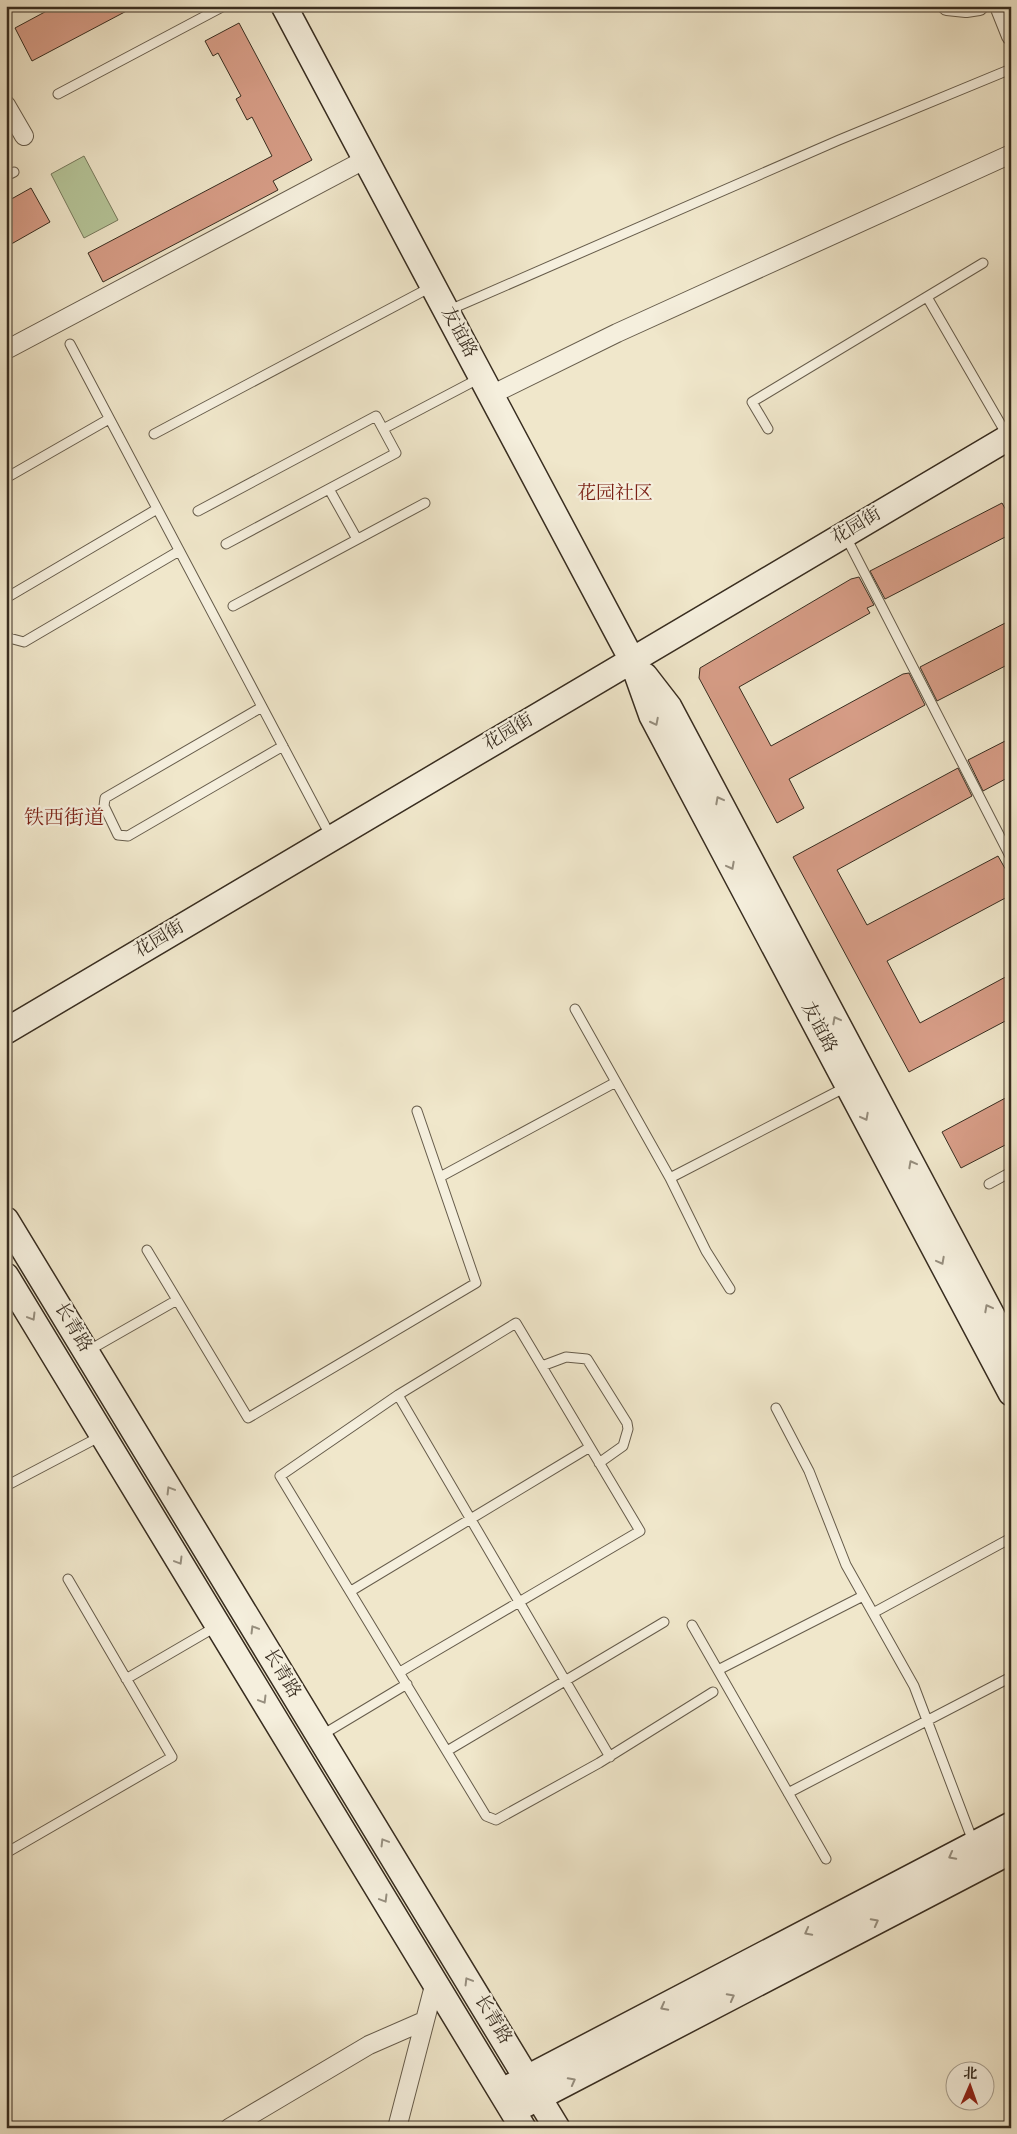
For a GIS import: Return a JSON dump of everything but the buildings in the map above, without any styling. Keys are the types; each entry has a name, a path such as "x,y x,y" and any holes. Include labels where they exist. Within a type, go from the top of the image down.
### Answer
{"street":[{"name":"友谊路","path":"284,6 632,660 652,716 1011,1393"},
{"path":"947,6 966,8 979,6"},
{"path":"999,6 1011,36"},
{"path":"6,105 24,136"},
{"path":"486,386 644,321 1011,154"},
{"path":"6,350 366,159"},
{"name":"花园街","path":"6,1031 1010,436"},
{"name":"友谊路","path":"632,660 669,707 1011,1351"},
{"name":"长青路","path":"6,1220 557,2128"},
{"name":"长青路","path":"6,1276 512,2110"},
{"path":"512,2110 533,2088 1011,1826"},
{"path":"533,2088 1011,1851"},
{"path":"397,2128 435,1982"},
{"path":"228,2128 369,2045 424,2021"}],"lane":[{"path":"58,94 224,6"},
{"path":"447,312 830,144 1011,69"},
{"path":"768,429 752,402 983,264"},
{"path":"154,434 433,286"},
{"path":"927,297 1010,436"},
{"path":"70,344 331,838"},
{"path":"384,429 486,386"},
{"path":"198,511 376,416 396,453 226,544"},
{"path":"6,478 109,419"},
{"path":"329,489 357,540"},
{"path":"233,606 425,503"},
{"path":"6,598 157,509"},
{"path":"844,535 1011,858"},
{"path":"6,633 9,638 24,642 179,551"},
{"path":"262,707 105,798 104,806 118,834 128,836 283,746"},
{"path":"575,1009 670,1178 706,1251 730,1289"},
{"path":"440,1177 616,1082"},
{"path":"670,1178 848,1086"},
{"path":"147,1250 248,1418 476,1283 416,1111"},
{"path":"990,1184 1011,1172"},
{"path":"86,1352 177,1300"},
{"path":"400,1672 640,1531 516,1323 398,1395 280,1476 486,1816 496,1820 610,1757 713,1692"},
{"path":"542,1366 566,1357 587,1360 627,1423 628,1436 623,1446 599,1463"},
{"path":"398,1395 610,1757"},
{"path":"776,1408 809,1471 846,1565 914,1686 974,1845"},
{"path":"6,1486 103,1435"},
{"path":"350,1591 590,1447"},
{"path":"873,1613 1011,1538"},
{"path":"6,1852 172,1757 68,1579"},
{"path":"718,1670 864,1596"},
{"path":"447,1751 664,1622"},
{"path":"692,1625 826,1859"},
{"path":"126,1679 218,1626"},
{"path":"788,1794 1011,1678"},
{"path":"319,1737 407,1684"}],"green space":[{"path":"84,156 118,220 84,238 51,174"}],"district":[{"name":"花园社区","path":"615,494"},
{"name":"铁西街道","path":"64,819"}]}
